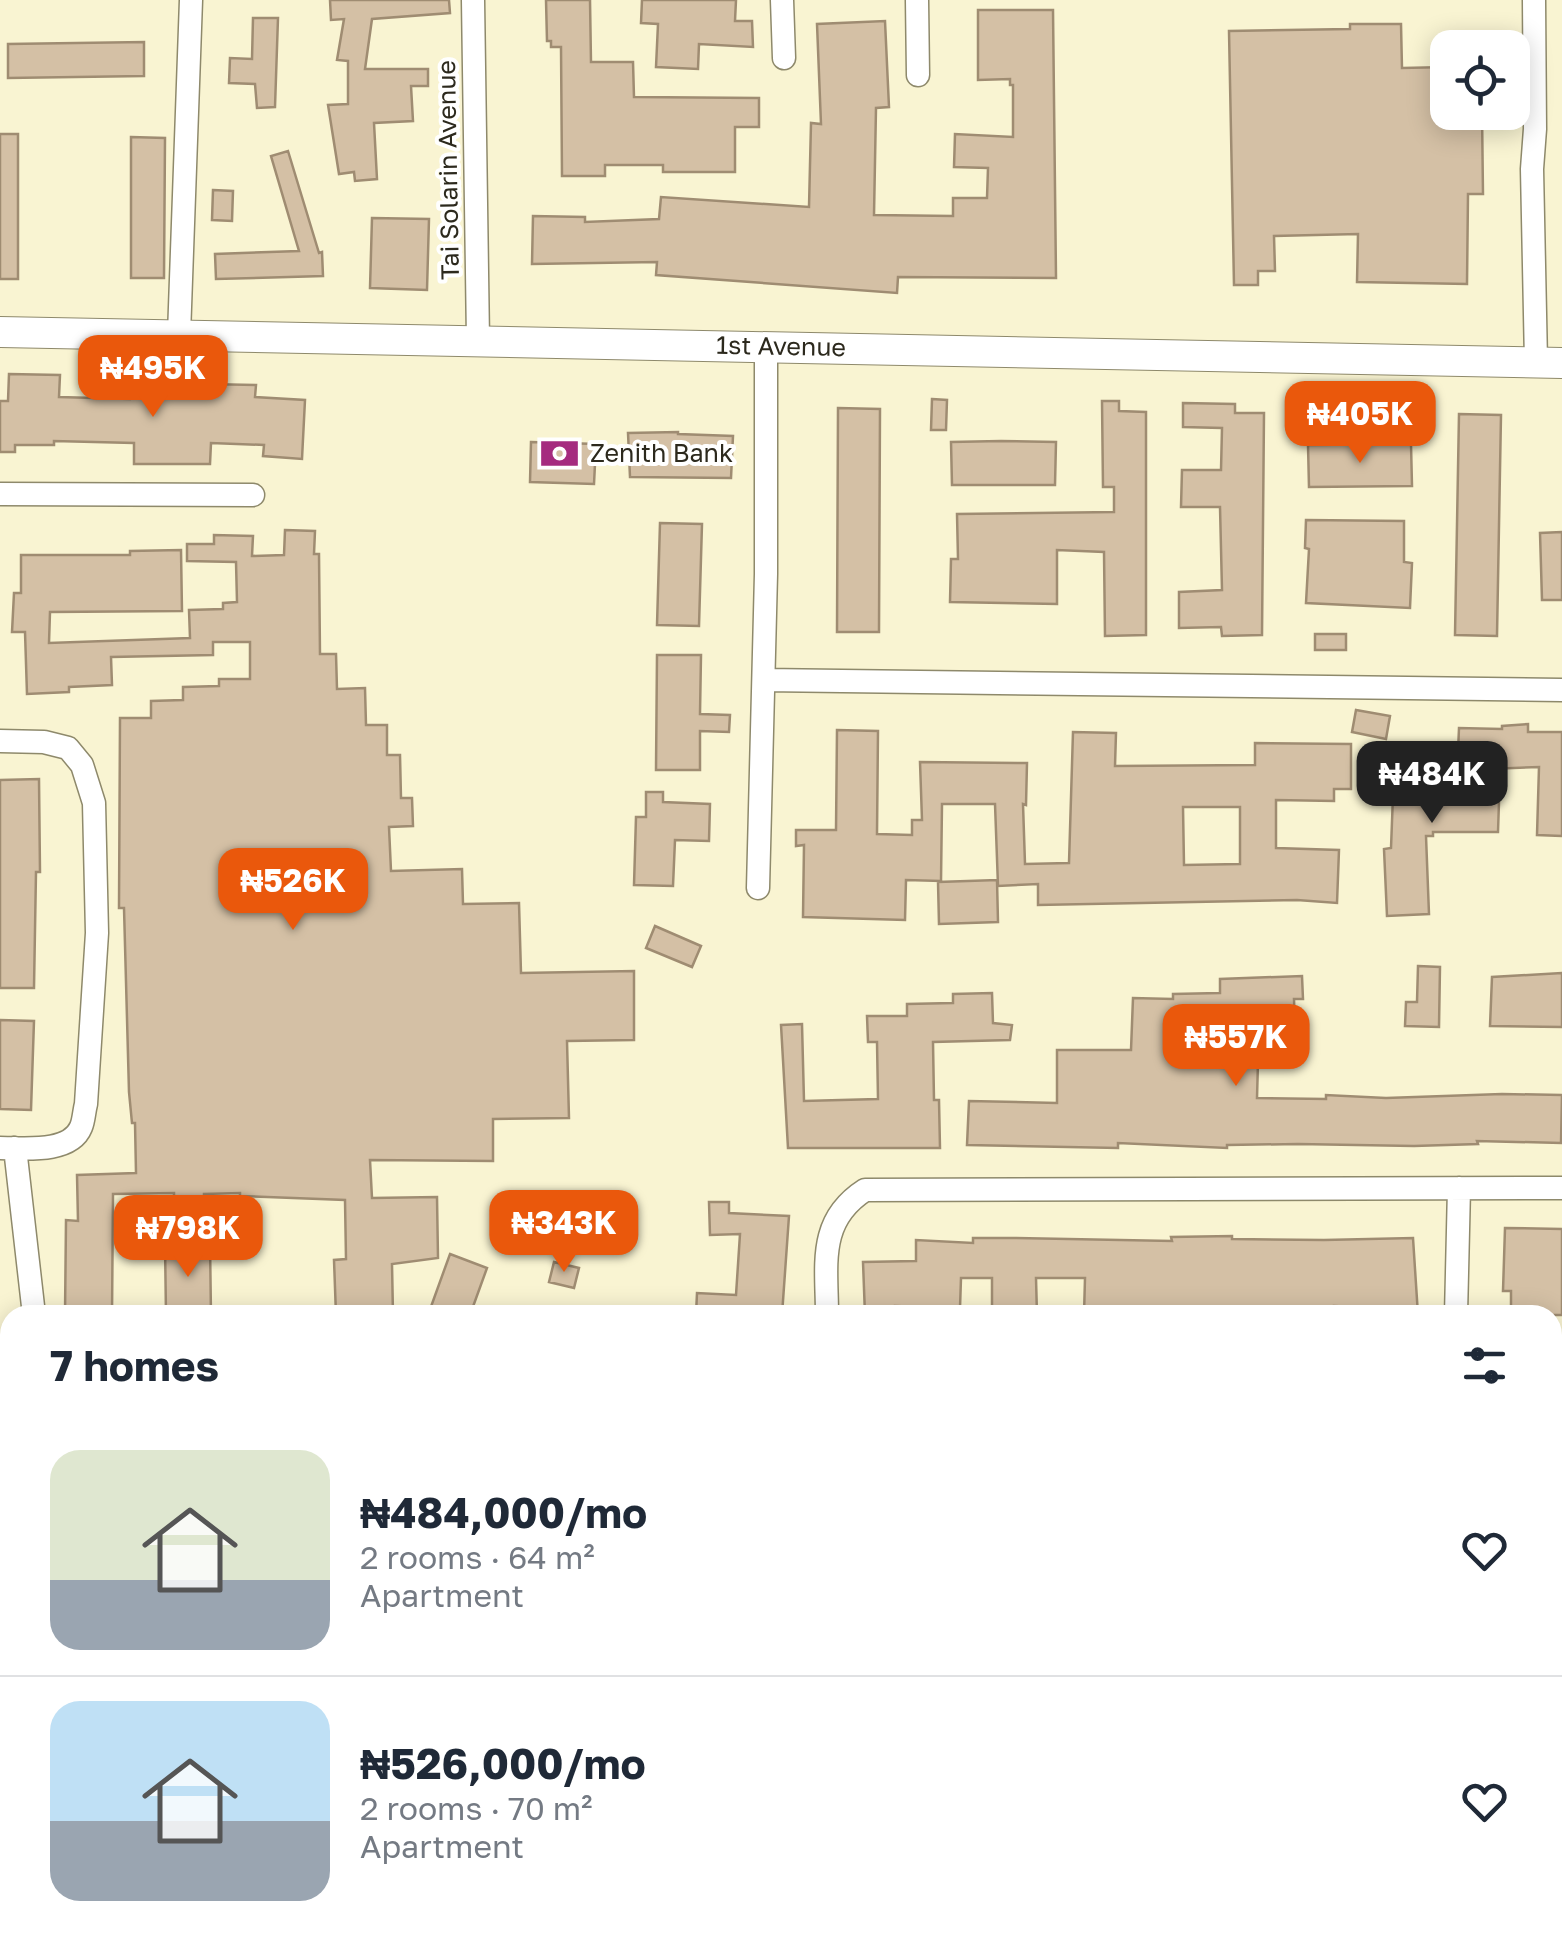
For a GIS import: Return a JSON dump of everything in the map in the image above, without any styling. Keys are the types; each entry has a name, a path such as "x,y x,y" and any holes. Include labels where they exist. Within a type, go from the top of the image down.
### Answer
{"street":[{"path":"179,335 191,0"},
{"name":"Tai Solarin Avenue","path":"473,0 478,340"},
{"path":"782,0 784,58"},
{"path":"916,0 918,74"},
{"path":"1534,0 1532,168 1549,363"},
{"name":"1st Avenue","path":"0,332 1549,363"},
{"path":"758,888 766,346"},
{"path":"0,494 252,495"},
{"path":"764,680 1562,690"},
{"path":"0,741 44,742 68,748 82,765 94,802 97,933 86,1104 80,1130 70,1141 40,1148 7,1148 32,1305"},
{"path":"1456,1305 1459,1188"},
{"path":"826,1305 827,1248 833,1220 848,1201 865,1190 1562,1188"}],"building":[{"path":"330,0 449,0 450,13 372,19 365,69 428,69 428,86 411,86 413,121 374,123 377,179 355,181 354,172 339,174 328,105 348,104 348,61 337,60 344,19 331,20"},
{"path":"546,0 590,0 591,62 633,62 634,97 759,98 759,127 735,127 735,172 663,172 663,165 605,165 605,176 562,176 561,47 551,47 551,41 547,41"},
{"path":"642,0 736,0 735,21 752,21 753,47 699,44 698,69 656,67 658,24 641,23"},
{"path":"978,10 1053,10 1056,278 898,277 897,293 656,275 657,262 532,264 533,216 585,217 585,222 659,219 661,197 809,207 811,123 821,124 817,24 885,21 889,107 876,108 874,215 953,216 953,198 987,198 988,168 954,167 955,134 1013,137 1010,79 978,80"},
{"path":"253,18 278,18 275,107 257,108 255,84 229,83 230,58 252,59"},
{"path":"1350,24 1401,24 1402,68 1430,67 1430,130 1482,130 1483,194 1468,194 1467,284 1357,282 1358,234 1274,236 1275,271 1258,271 1258,285 1234,285 1229,31 1350,29"},
{"path":"144,42 144,76 8,78 8,44"},
{"path":"0,134 18,134 18,279 0,279"},
{"path":"131,137 165,138 164,278 131,278"},
{"path":"288,151 319,253 322,252 323,276 216,279 215,254 299,251 271,156"},
{"path":"213,190 233,191 232,221 212,220"},
{"path":"372,218 429,219 427,290 370,288"},
{"path":"9,374 60,375 59,397 130,399 132,395 153,401 153,383 256,385 255,397 305,400 302,459 263,456 264,445 211,443 210,464 134,464 134,443 54,441 54,445 15,445 15,452 0,452 0,401 8,401"},
{"path":"932,399 947,400 946,430 931,430"},
{"path":"1102,401 1119,401 1119,411 1146,412 1146,635 1105,636 1104,552 1057,550 1057,604 950,602 951,559 958,559 957,514 1114,512 1114,487 1103,487"},
{"path":"1183,403 1235,404 1235,413 1264,413 1262,635 1222,636 1221,627 1179,628 1179,592 1222,590 1220,507 1181,507 1182,470 1221,470 1222,428 1183,427"},
{"path":"838,408 880,409 879,632 837,632"},
{"path":"1459,414 1501,415 1497,636 1455,635"},
{"path":"628,433 733,436 731,478 630,477"},
{"path":"531,442 596,444 594,484 530,482"},
{"path":"951,442 1056,442 1055,485 952,485"},
{"path":"1411,444 1412,486 1309,487 1308,445"},
{"path":"1306,520 1404,521 1404,562 1412,563 1410,608 1306,603"},
{"path":"660,523 702,524 699,626 657,625"},
{"path":"285,530 315,531 314,554 319,554 320,654 336,654 337,689 365,688 366,725 387,725 387,755 400,755 401,798 412,798 413,826 389,827 391,871 462,869 463,904 519,903 521,973 634,971 634,1040 567,1041 569,1118 493,1119 493,1161 370,1160 372,1198 437,1197 438,1258 392,1264 393,1305 336,1305 334,1260 346,1259 345,1200 240,1193 204,1194 204,1200 174,1201 174,1193 113,1194 112,1305 65,1305 66,1220 78,1221 77,1175 136,1173 135,1123 129,1092 124,908 119,908 120,718 151,718 151,701 183,700 183,687 219,686 219,679 250,679 250,642 213,642 213,655 111,657 112,685 27,694 25,632 12,632 14,593 21,593 21,555 130,555 130,551 181,550 182,611 50,612 49,643 190,638 189,610 223,609 223,603 237,602 236,562 187,561 187,544 214,544 214,535 253,536 252,556 284,555"},
{"path":"1562,532 1562,600 1542,600 1540,533"},
{"path":"1315,634 1346,634 1346,650 1315,650"},
{"path":"657,655 701,655 700,714 730,715 729,732 700,731 700,770 656,770"},
{"path":"1356,710 1390,716 1386,739 1352,732"},
{"path":"1528,724 1528,732 1562,732 1562,836 1537,835 1539,767 1489,769 1490,757 1458,752 1459,728 1502,729"},
{"path":"837,730 878,731 877,834 912,835 912,820 922,820 920,762 1027,763 1026,805 1023,804 1025,864 1069,863 1073,732 1116,733 1115,766 1255,765 1255,743 1351,744 1351,789 1334,789 1334,801 1276,800 1276,848 1339,850 1337,903 1297,900 1038,905 1038,884 998,886 995,804 942,804 941,881 906,880 905,920 803,917 804,845 796,846 796,830 836,830","holes":["1183,807 1240,807 1240,864 1184,865"]},
{"path":"1394,769 1500,772 1498,832 1433,832 1433,836 1426,836 1429,914 1387,916 1384,849 1391,848"},
{"path":"39,779 40,872 36,872 34,988 0,988 0,780"},
{"path":"646,792 663,792 663,802 710,804 709,841 675,840 673,886 634,885 636,817 646,817"},
{"path":"997,880 998,922 939,924 938,882"},
{"path":"655,926 701,946 692,967 646,948"},
{"path":"1418,966 1440,967 1439,1027 1405,1026 1406,1002 1417,1002"},
{"path":"1562,973 1562,1027 1490,1026 1492,977"},
{"path":"1302,976 1303,999 1294,999 1296,1061 1258,1062 1257,1098 1562,1095 1561,1143 1477,1141 1478,1144 1414,1146 1298,1144 1227,1148 1118,1143 1118,1148 967,1145 969,1101 1057,1103 1057,1050 1131,1050 1133,998 1173,999 1173,994 1220,993 1220,979"},
{"path":"992,993 993,1023 1012,1025 1010,1040 933,1042 940,1148 788,1148 781,1025 802,1024 804,1101 878,1099 877,1042 868,1042 867,1016 907,1016 907,1004 953,1003 953,994"},
{"path":"0,1020 34,1021 31,1110 0,1109"},
{"path":"709,1202 729,1202 729,1213 789,1216 783,1305 696,1305 697,1293 736,1295 740,1234 710,1235"},
{"path":"1505,1228 1562,1229 1562,1305 1511,1305 1511,1291 1503,1291"},
{"path":"1171,1237 1413,1238 1417,1305 1084,1305 1085,1278 1036,1278 1037,1305 992,1305 992,1278 961,1278 960,1305 865,1305 863,1262 916,1261 916,1240 1172,1241"},
{"path":"165,1244 210,1244 211,1305 166,1305"},
{"path":"450,1254 487,1268 474,1305 432,1305"},
{"path":"554,1262 579,1268 574,1288 549,1282"}],"place":[{"name":"Zenith Bank","path":"560,453"}]}
